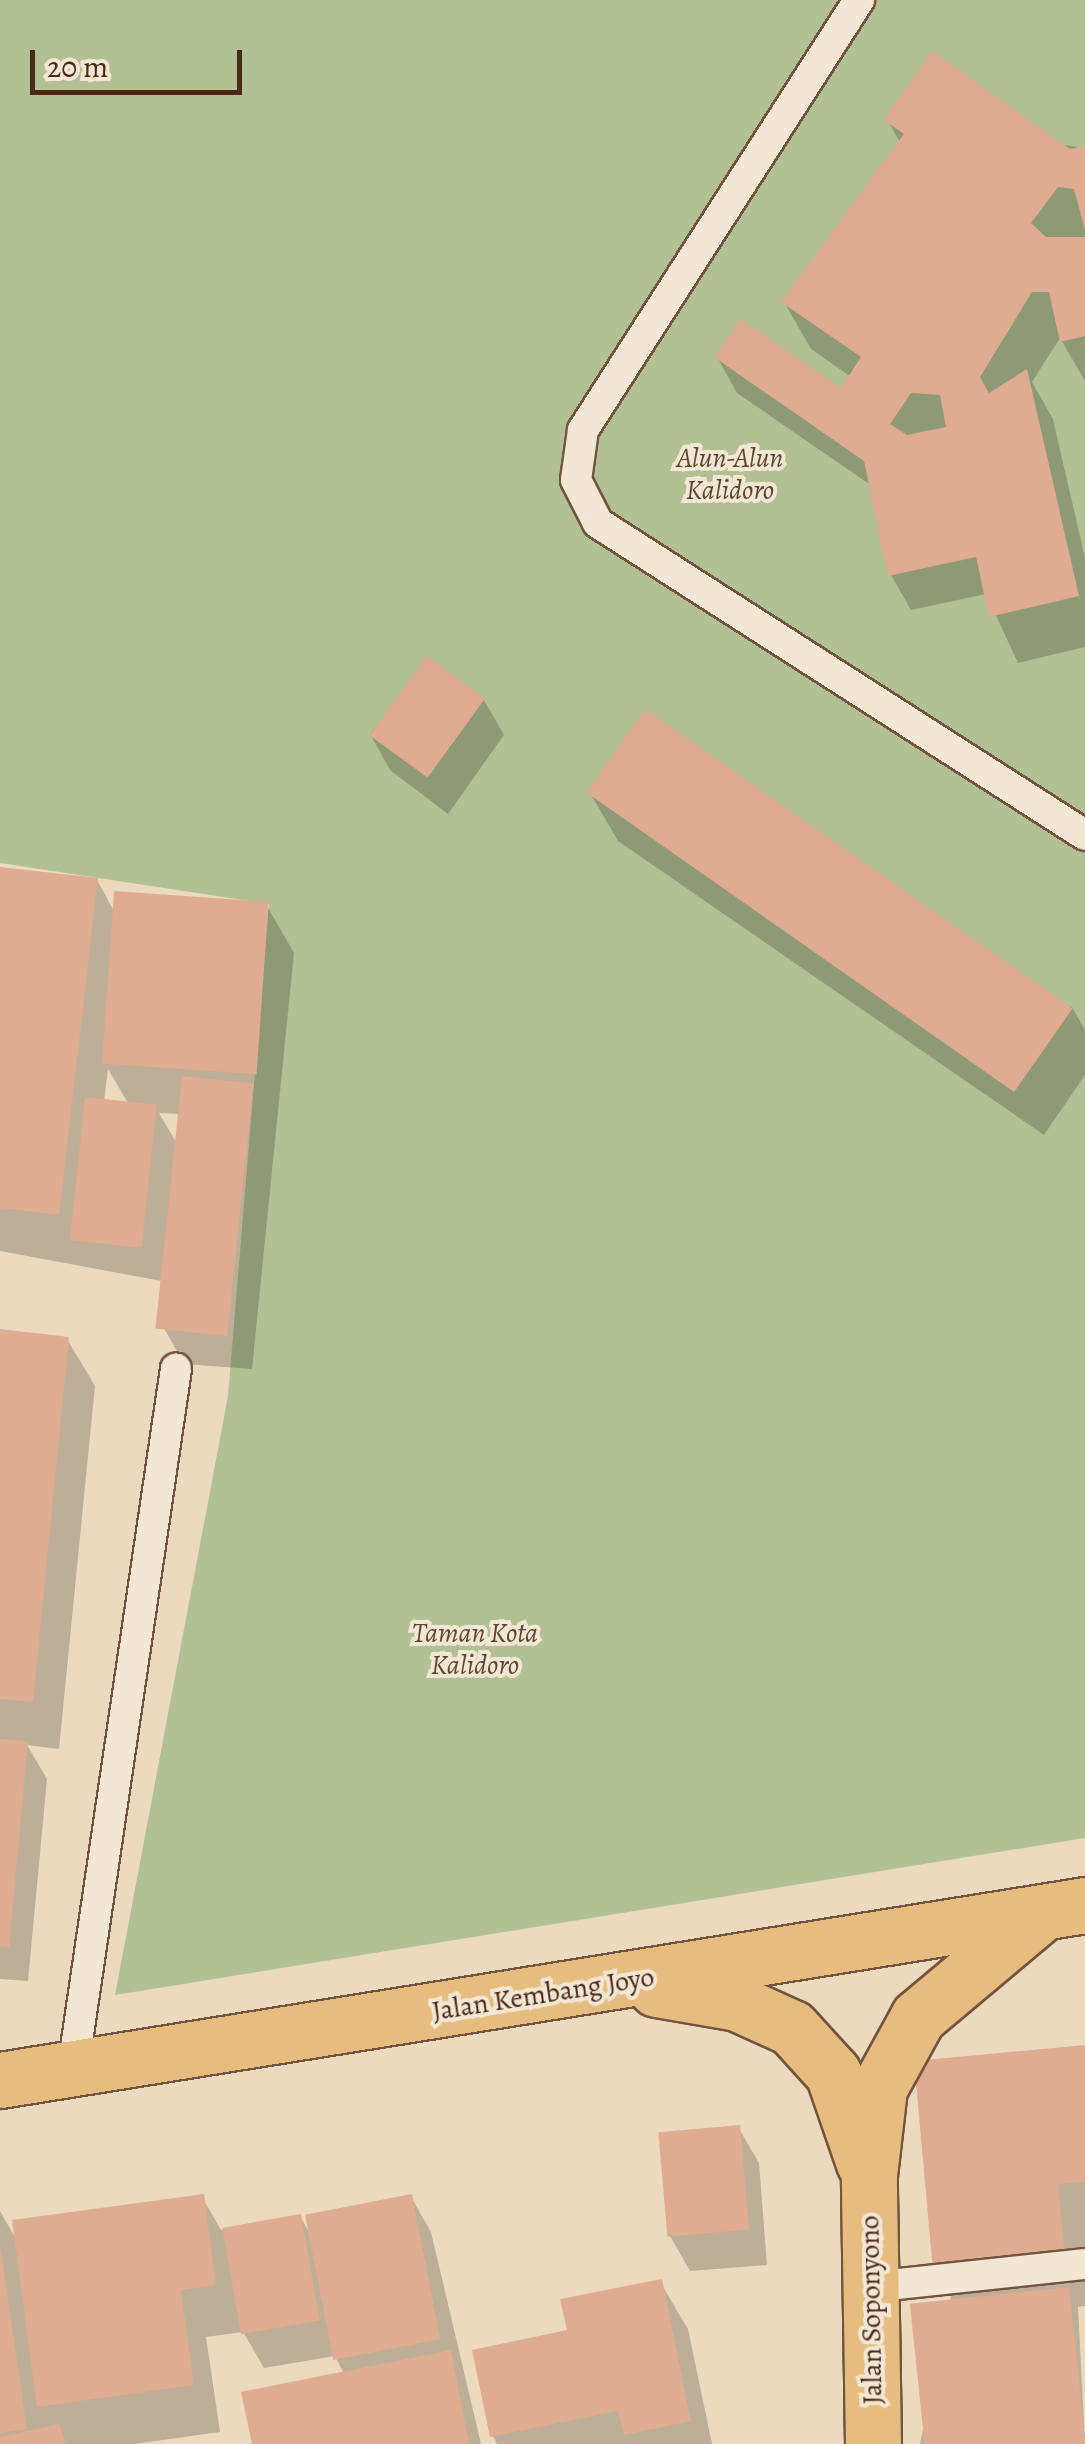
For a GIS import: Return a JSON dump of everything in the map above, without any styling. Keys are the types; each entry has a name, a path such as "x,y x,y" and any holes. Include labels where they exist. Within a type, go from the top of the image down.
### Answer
{"main road":[{"name":"Jalan Kembang Joyo","path":"0,2080 1066,1907"},
{"path":"868,2175 880,2088 918,2017 1066,1907"},
{"path":"616,1982 737,2003 792,2028 832,2073 868,2175"},
{"name":"Jalan Soponyono","path":"868,2175 873,2444"}],"lane":[{"path":"859,0 583,430 576,480 598,522 1085,835"},
{"path":"73,2068 176,1369"},
{"path":"870,2287 1085,2264"}],"green space":[{"path":"0,0 1085,0 1085,1838 115,1995 228,1396 269,904 0,863"}],"building":[{"path":"932,51 1070,149 1085,146 1085,230 1074,189 1058,187 1031,223 1046,237 1085,237 1085,336 1060,342 1049,292 1032,292 980,377 989,393 1027,369 1079,596 989,617 976,557 888,576 864,461 714,357 741,319 841,388 861,357 781,302 904,134 884,120","holes":["911,393 940,395 946,427 907,435 890,424"]},
{"path":"427,656 485,698 428,778 369,735"},
{"path":"645,709 1073,1008 1014,1092 586,793"},
{"path":"0,867 98,878 59,1215 0,1208"},
{"path":"114,891 269,902 257,1074 102,1064"},
{"path":"182,1076 254,1084 227,1336 155,1329"},
{"path":"85,1097 157,1105 142,1248 70,1240"},
{"path":"0,1329 69,1337 33,1702 0,1699"},
{"path":"0,1739 28,1741 9,1947 0,1946"},
{"path":"1085,2045 1085,2182 1058,2184 1065,2259 933,2271 914,2061"},
{"path":"740,2125 749,2230 667,2237 658,2132"},
{"path":"204,2194 216,2285 181,2290 194,2385 37,2407 12,2220"},
{"path":"412,2194 440,2339 333,2360 305,2215"},
{"path":"301,2214 320,2320 241,2334 222,2228"},
{"path":"0,2244 27,2429 0,2433"},
{"path":"662,2279 691,2421 624,2435 618,2411 490,2437 472,2350 567,2330 560,2299"},
{"path":"1069,2287 1085,2444 925,2444 910,2304"},
{"path":"451,2350 469,2444 252,2444 241,2392"},
{"path":"59,2424 66,2444 0,2444 0,2437"}],"park label":[{"name":"Alun-Alun Kalidoro","path":"730,474"},
{"name":"Taman Kota Kalidoro","path":"475,1649"}]}
